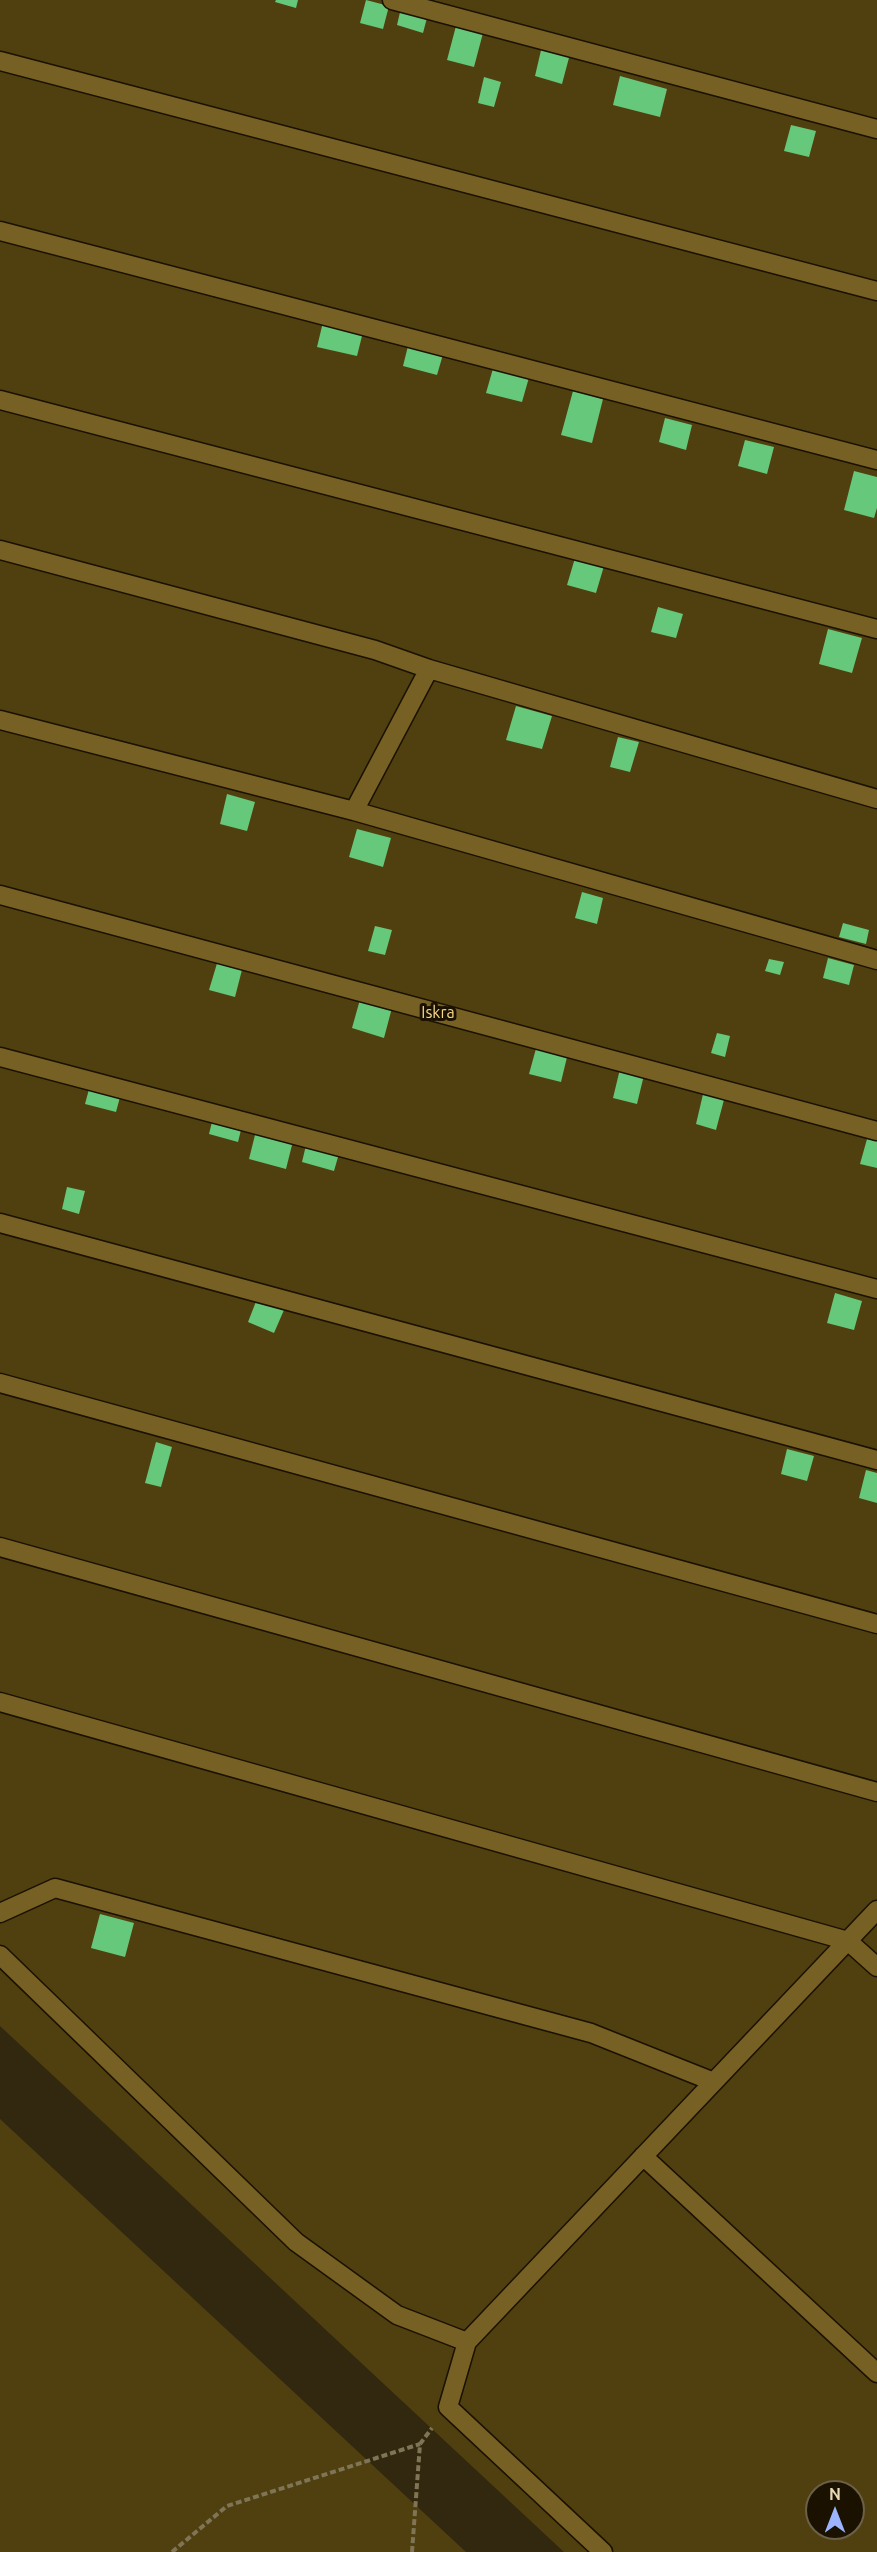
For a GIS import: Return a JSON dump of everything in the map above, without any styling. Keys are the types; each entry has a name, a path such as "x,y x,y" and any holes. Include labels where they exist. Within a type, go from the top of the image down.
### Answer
{"lane":[{"path":"392,0 877,129"},
{"path":"0,61 877,291"},
{"path":"0,231 877,459"},
{"path":"0,400 877,629"},
{"path":"0,550 375,650 429,669 877,799"},
{"path":"354,811 429,669"},
{"path":"0,720 354,811 877,960"},
{"path":"0,896 877,1131"},
{"path":"0,1057 877,1288"},
{"path":"0,1223 877,1460"},
{"path":"0,1383 877,1624"},
{"path":"0,1547 877,1792"},
{"path":"0,1702 848,1941 877,1967"},
{"path":"0,1912 55,1888 591,2033 714,2082"},
{"path":"603,2552 448,2407 467,2342 877,1910"},
{"path":"0,1955 296,2242 397,2315 467,2342"},
{"path":"643,2157 877,2373"}],"path":[{"path":"412,2552 420,2444 448,2407"},
{"path":"172,2552 227,2506 420,2444"}],"green space":[{"name":"Iskra","path":"0,0 877,0 877,2552 564,2552 0,2026"},
{"path":"0,2119 466,2552 0,2552"}],"building":[{"path":"276,0 298,0 296,8 275,2"},
{"path":"366,0 389,6 383,29 360,23"},
{"path":"401,8 428,14 423,33 397,25"},
{"path":"456,26 483,33 474,67 447,60"},
{"path":"542,46 570,54 562,84 535,76"},
{"path":"620,76 667,89 660,117 613,105"},
{"path":"484,77 501,82 494,107 478,103"},
{"path":"791,125 816,131 809,157 784,151"},
{"path":"324,318 364,328 357,356 317,347"},
{"path":"409,342 444,351 437,375 403,366"},
{"path":"494,365 530,374 522,402 486,393"},
{"path":"573,391 603,399 592,443 561,435"},
{"path":"665,418 692,425 686,450 659,442"},
{"path":"745,440 774,447 767,474 738,466"},
{"path":"854,471 877,477 877,508 874,518 844,510"},
{"path":"575,558 604,566 596,593 567,585"},
{"path":"658,607 683,614 676,638 651,632"},
{"path":"828,629 862,638 852,673 819,664"},
{"path":"516,706 552,716 542,749 506,740"},
{"path":"618,737 639,742 630,772 610,767"},
{"path":"227,794 255,802 247,831 220,824"},
{"path":"357,829 391,838 383,867 349,857"},
{"path":"582,892 603,898 597,924 575,918"},
{"path":"843,923 869,930 866,944 839,937"},
{"path":"375,926 392,930 385,955 368,951"},
{"path":"828,958 854,965 849,985 823,978"},
{"path":"769,959 784,962 780,975 765,971"},
{"path":"218,960 243,966 235,997 209,990"},
{"path":"361,996 393,1004 384,1038 352,1028"},
{"path":"717,1033 730,1036 725,1057 711,1053"},
{"path":"537,1045 568,1053 561,1082 529,1074"},
{"path":"620,1069 644,1075 637,1104 613,1098"},
{"path":"92,1078 123,1086 116,1112 85,1104"},
{"path":"704,1090 725,1096 716,1130 696,1124"},
{"path":"214,1114 243,1122 238,1142 209,1134"},
{"path":"256,1131 293,1141 286,1169 249,1159"},
{"path":"867,1139 877,1141 877,1168 860,1164"},
{"path":"307,1141 340,1150 334,1171 302,1162"},
{"path":"67,1187 85,1191 79,1214 62,1209"},
{"path":"835,1293 862,1301 854,1330 827,1323"},
{"path":"257,1299 284,1310 274,1333 248,1322"},
{"path":"156,1442 172,1447 161,1487 145,1483"},
{"path":"787,1449 814,1456 807,1481 781,1474"},
{"path":"866,1470 877,1473 877,1503 859,1498"},
{"path":"100,1914 134,1923 125,1957 91,1948"}]}
